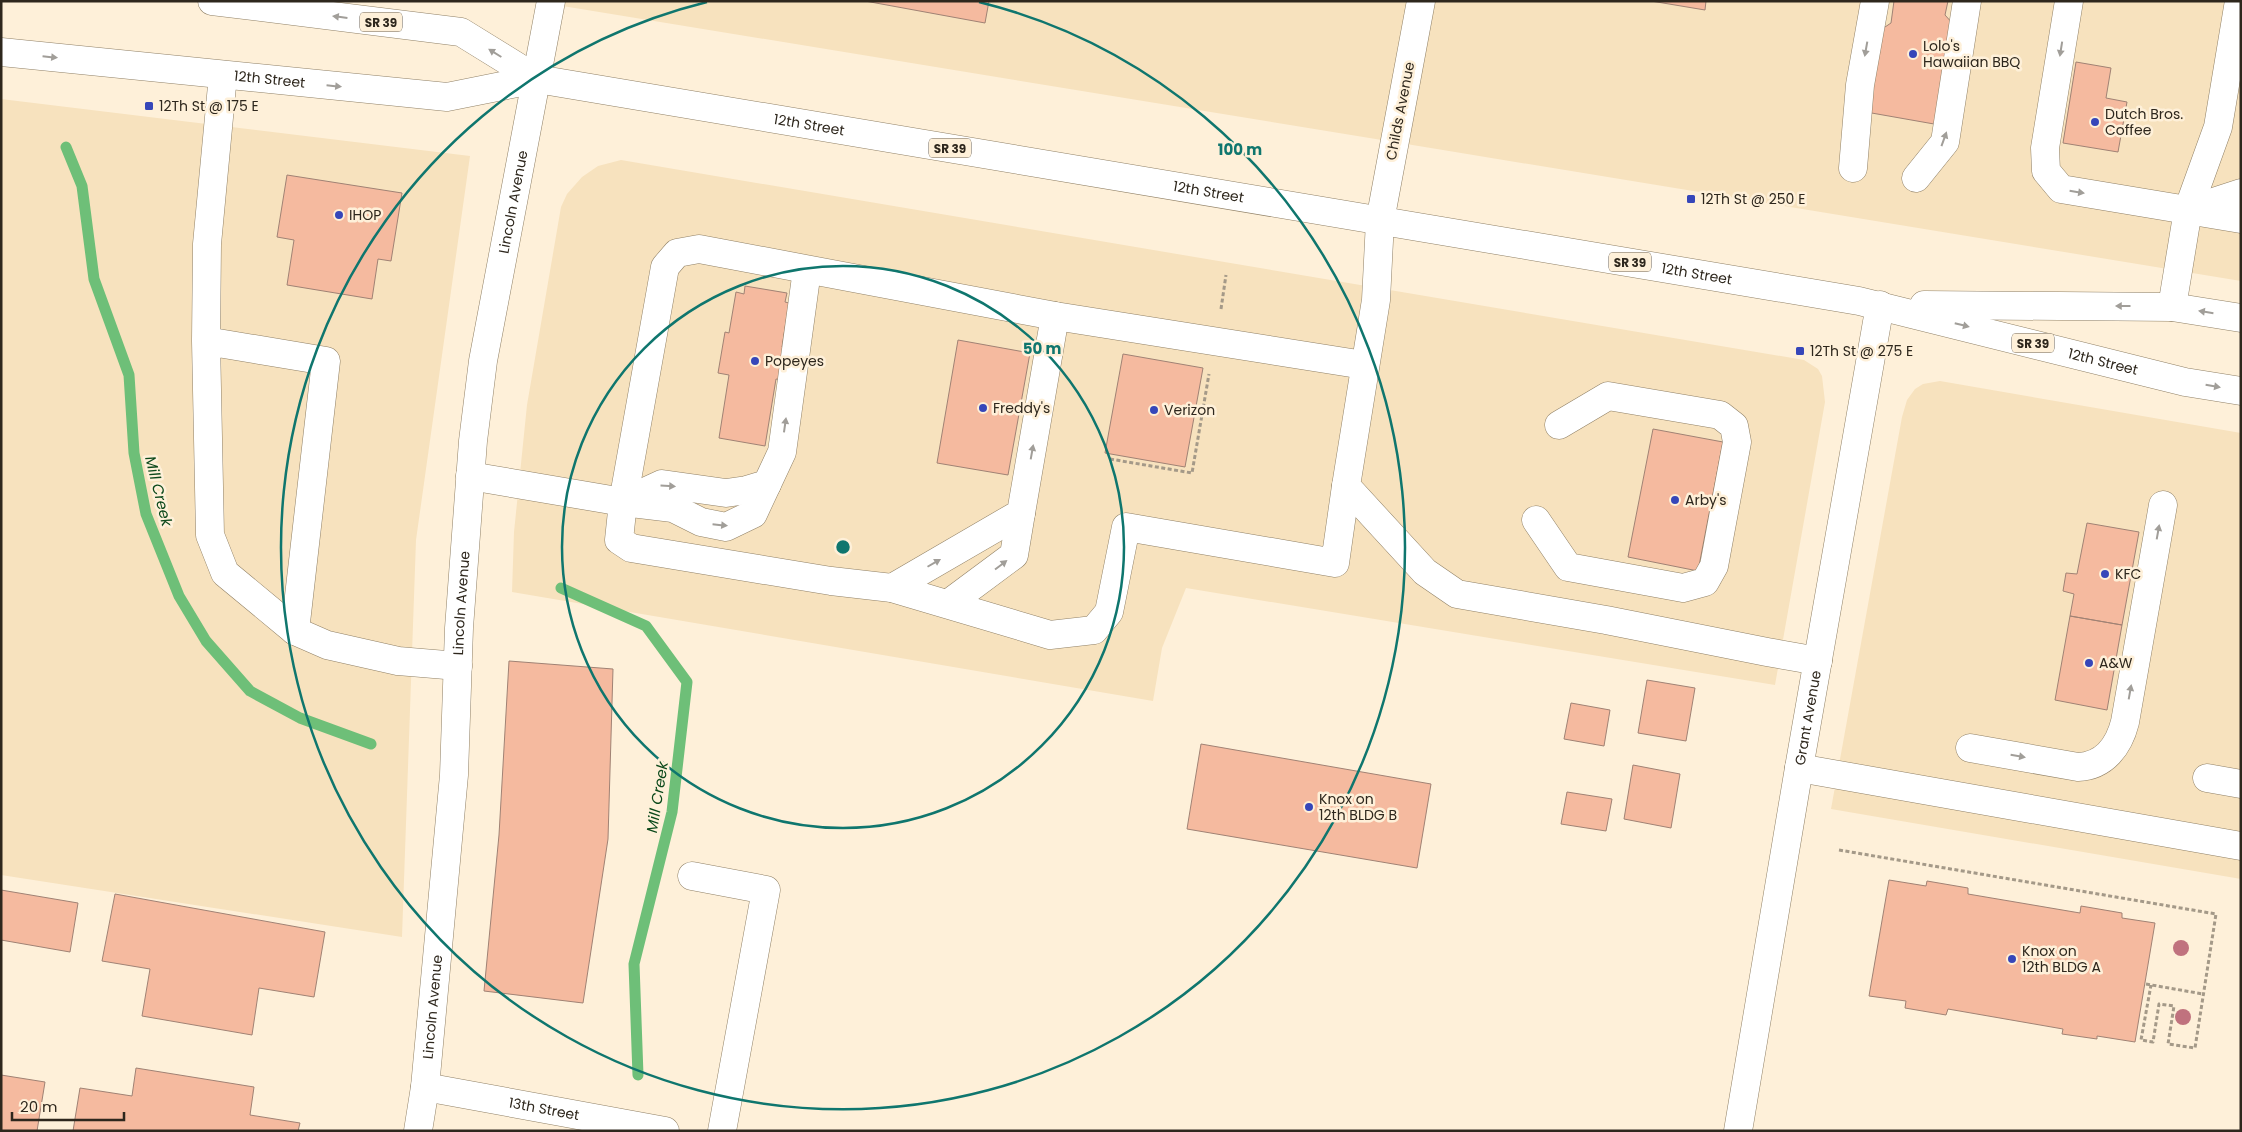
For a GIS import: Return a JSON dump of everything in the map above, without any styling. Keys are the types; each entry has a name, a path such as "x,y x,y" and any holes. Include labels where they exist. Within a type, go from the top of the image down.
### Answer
{"main road":[{"name":"12th Street","path":"212,1 462,32 537,79"},
{"name":"Lincoln Avenue","path":"418,1131 425,1087 454,775 458,666 470,476 483,360 551,1"},
{"name":"Childs Avenue","path":"948,604 1050,635 1094,630 1110,612 1126,528 1336,563 1364,365 1376,300 1380,220 1421,1"},
{"path":"1853,168 1860,85 1875,1"},
{"path":"1916,178 1945,142 1967,1"},
{"path":"2069,1 2044,148 2046,171 2061,189 2241,219"},
{"path":"2172,307 2188,210 2218,128 2239,1"},
{"name":"12th Street","path":"1,52 447,97 537,79 1880,305 2185,382 2241,391"},
{"path":"223,75 207,244 206,341 210,535 225,573 295,630 327,645 398,661 458,666"},
{"path":"2188,210 2241,193"},
{"path":"1055,316 1014,555 948,604 892,588 831,581 631,548 619,540 623,502 665,267 678,254 699,249 1055,316 1225,341 1364,365"},
{"path":"470,476 623,502 662,484 726,493 747,490 767,484 782,452 807,270"},
{"name":"12th Street","path":"1880,305 2172,307 2241,318"},
{"name":"Grant Avenue","path":"1738,1131 1880,305"},
{"path":"206,341 326,361 295,630"},
{"path":"1536,520 1568,567 1683,588 1705,582 1714,566 1737,442 1734,426 1720,415 1608,396 1559,425"},
{"path":"1346,486 1425,572 1457,594 1818,660"},
{"path":"1970,748 2078,767 2090,766 2103,759 2112,750 2125,722 2163,505"},
{"path":"892,588 1021,513"},
{"path":"1799,768 2241,846"},
{"path":"2207,778 2241,784"},
{"path":"692,876 766,890 722,1131"},
{"name":"13th Street","path":"425,1087 665,1131"}],"path":[{"path":"1220,311 1226,275"},
{"path":"1110,459 1192,474 1210,373"},
{"path":"1839,850 2216,914 2203,994 2194,1048 2168,1044 2174,1006 2159,1004 2153,1042 2142,1040 2148,985 2203,994"}],"shaded area":[{"path":"532,1 2241,1 2241,281 1443,150"},
{"path":"1,99 470,156 416,540 402,937 1,875"},
{"path":"621,160 1804,360 1818,369 1822,376 1825,402 1775,685 1186,588 1162,648 1153,701 512,592 514,532 527,405 561,207 567,194 582,177 598,166"},
{"path":"1940,381 2241,433 2241,879 1831,809 1902,417 1907,400 1915,389 1923,384"}],"building":[{"path":"865,1 989,1 985,23"},
{"path":"1651,1 1706,1 1705,10"},
{"name":"Lolo's Hawaiian BBQ","path":"1894,1 1948,1 1945,15 1954,25 1934,124 1866,112 1882,29 1891,23"},
{"name":"Dutch Bros. Coffee","path":"2076,62 2111,68 2106,98 2127,102 2118,152 2063,143"},
{"name":"IHOP","path":"287,175 402,193 391,261 378,259 372,299 287,285 294,240 277,237"},
{"name":"Popeyes","path":"745,286 787,293 785,302 789,303 782,347 791,348 786,381 776,379 765,446 719,438 729,375 718,373 725,332 729,333 736,292 744,294"},
{"name":"Freddy's","path":"958,340 1030,353 1008,475 937,463"},
{"name":"Verizon","path":"1123,354 1203,368 1185,467 1105,453"},
{"name":"Arby's","path":"1653,429 1723,442 1698,571 1628,557"},
{"name":"KFC","path":"2087,523 2139,532 2122,625 2070,616 2074,594 2063,591 2066,573 2077,574"},
{"name":"A&W","path":"2070,616 2122,625 2107,710 2055,700"},
{"path":"509,661 613,669 608,839 583,1003 484,991 499,835"},
{"path":"1647,680 1695,688 1686,741 1638,733"},
{"path":"1571,703 1610,710 1604,746 1564,739"},
{"name":"Knox on 12th BLDG B","path":"1201,744 1431,784 1417,868 1187,829"},
{"path":"1633,765 1680,774 1671,828 1624,819"},
{"path":"1567,792 1612,799 1606,831 1561,824"},
{"name":"Knox on 12th BLDG A","path":"1889,880 1926,886 1927,881 1968,888 1968,894 2080,913 2081,906 2122,913 2122,918 2155,923 2135,1042 2097,1036 2097,1039 2062,1034 2063,1029 1948,1009 1946,1015 1905,1008 1906,1001 1869,996"},
{"path":"1,890 78,903 70,952 1,940"},
{"path":"115,894 325,932 314,997 259,988 252,1035 142,1016 150,969 102,961"},
{"path":"136,1068 254,1087 250,1115 300,1123 298,1131 73,1131 80,1088 132,1096"},
{"path":"1,1075 45,1082 37,1131 1,1131"}],"waterway":[{"name":"Mill Creek","path":"66,147 82,186 94,279 129,375 134,453 146,514 179,596 206,641 250,691 300,718 371,744"},
{"name":"Mill Creek","path":"561,588 646,626 687,682 672,812 634,964 638,1075"}],"place":[{"name":"Lolo's Hawaiian BBQ","path":"1913,54"},
{"name":"12Th St @ 175 E","path":"149,106"},
{"name":"Dutch Bros. Coffee","path":"2095,122"},
{"name":"12Th St @ 250 E","path":"1691,199"},
{"name":"IHOP","path":"339,215"},
{"name":"12Th St @ 275 E","path":"1800,351"},
{"name":"Popeyes","path":"755,361"},
{"name":"Freddy's","path":"983,408"},
{"name":"Verizon","path":"1154,410"},
{"name":"Arby's","path":"1675,500"},
{"name":"KFC","path":"2105,574"},
{"name":"A&W","path":"2089,663"},
{"name":"Knox on 12th BLDG B","path":"1309,807"},
{"name":"Knox on 12th BLDG A","path":"2012,959"}]}
